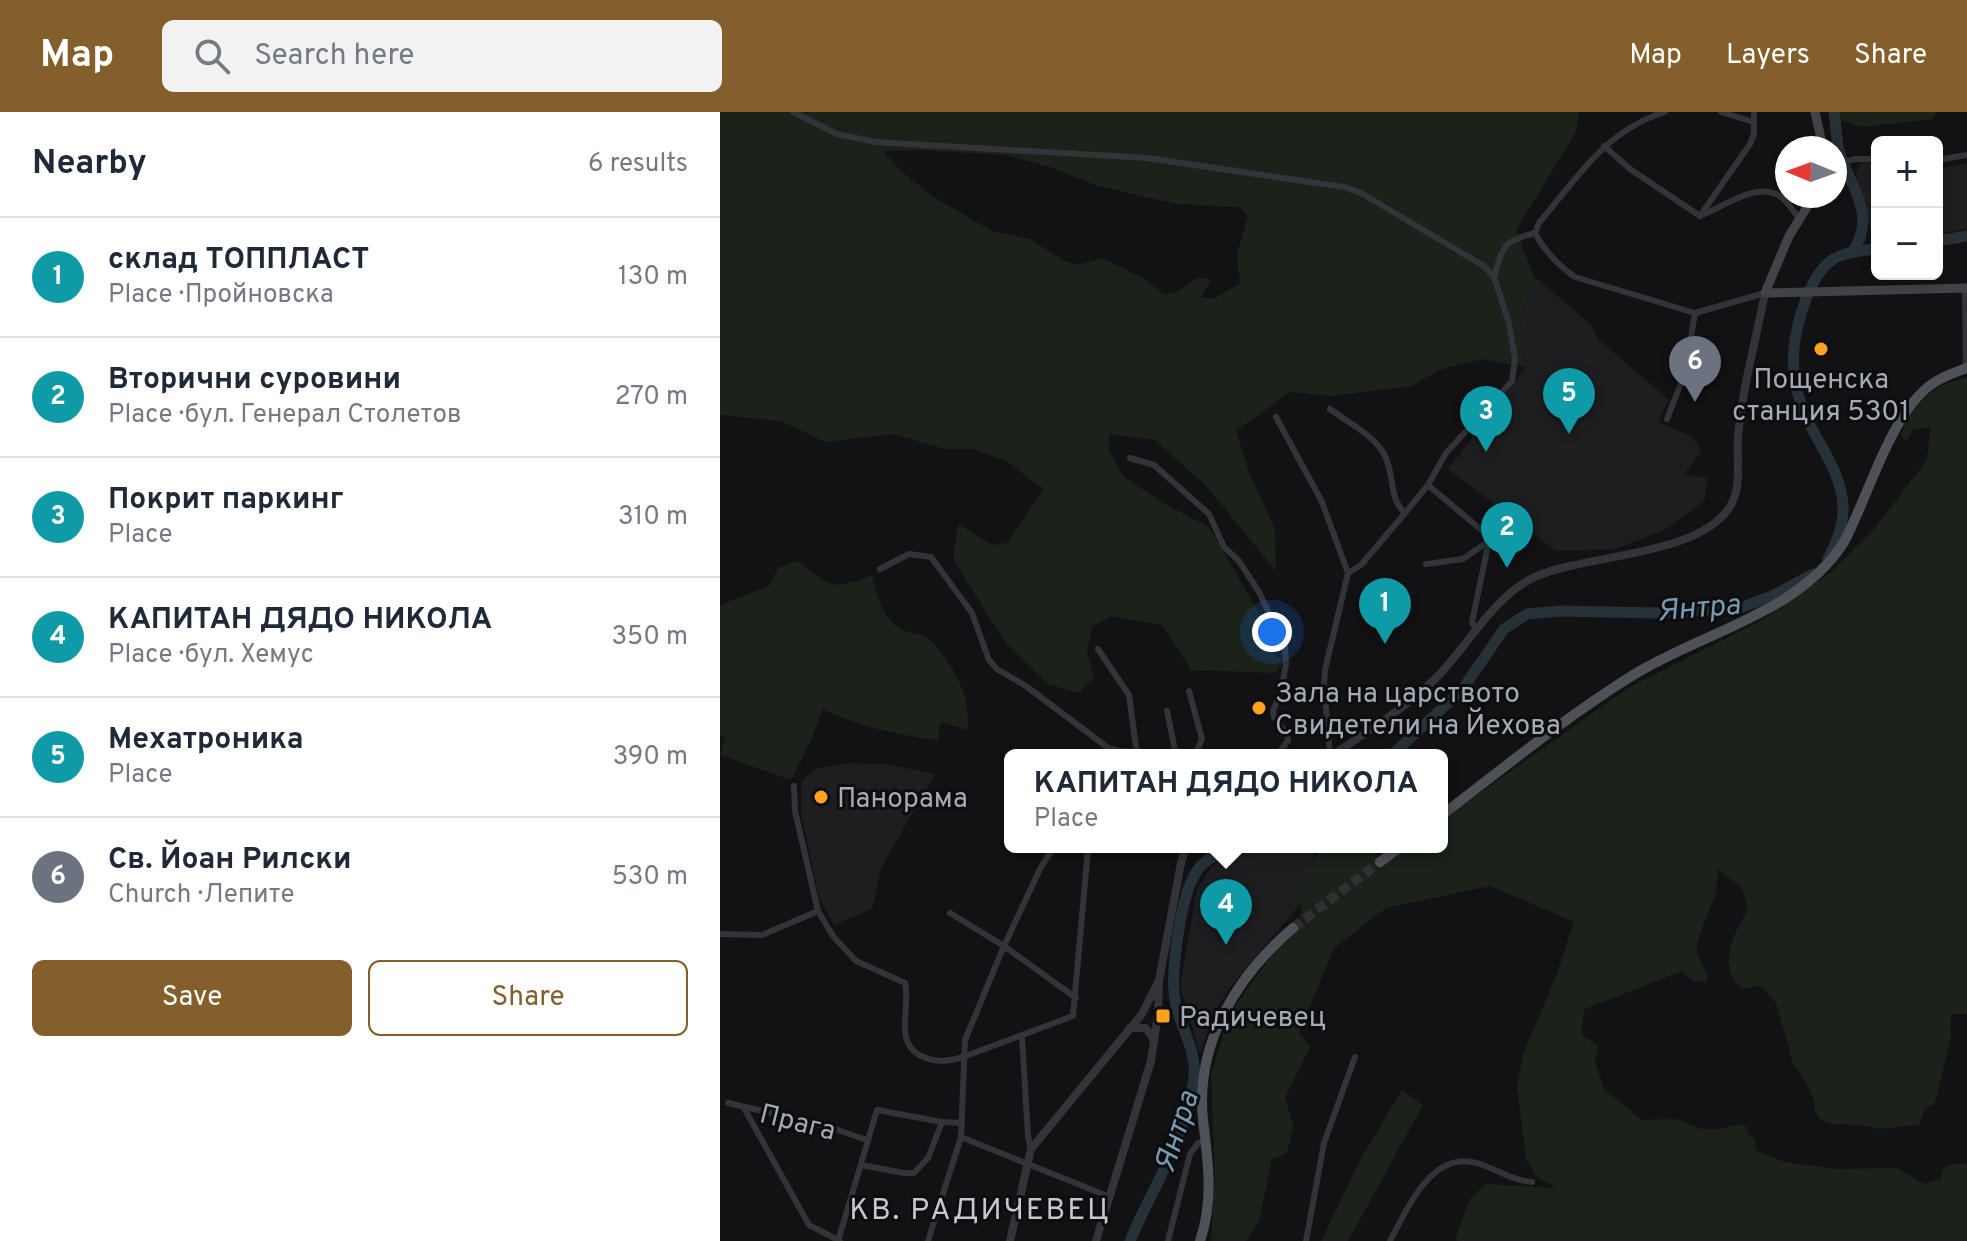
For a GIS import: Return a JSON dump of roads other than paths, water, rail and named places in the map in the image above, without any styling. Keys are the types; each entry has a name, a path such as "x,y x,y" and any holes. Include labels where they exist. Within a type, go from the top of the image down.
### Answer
{"main road":[{"path":"1815,112 1820,136"},
{"path":"1806,208 1789,236 1765,293 1966,288"},
{"path":"1448,811 1629,677 1774,604 1814,579 1832,561 1844,542 1909,407 1940,378 1967,368"},
{"path":"1380,862 1392,853"},
{"path":"1200,1241 1208,1211 1210,1185 1202,1087 1213,1036 1250,972 1263,955 1293,928"}],"street":[{"path":"793,112 837,134 875,142 1147,158 1344,187 1361,193 1473,259 1494,277 1509,323 1515,359 1512,381 1446,453 1428,485 1361,565 1348,573"},
{"path":"1635,112 1635,123"},
{"path":"1535,233 1539,223 1604,146 1635,123 1665,112"},
{"path":"1721,112 1754,122"},
{"path":"1700,216 1750,144 1754,112"},
{"path":"1604,146 1630,169 1700,216"},
{"path":"1943,159 1967,155"},
{"path":"1847,161 1871,159"},
{"path":"1700,216 1761,191 1779,195 1799,218"},
{"path":"1494,277 1504,245 1535,233"},
{"path":"1340,749 1427,686 1506,596 1535,576 1692,537 1722,517 1735,498 1738,437 1765,293 1695,313 1575,277 1553,258 1535,233"},
{"path":"1966,288 1967,368"},
{"path":"1667,419 1685,373 1695,313"},
{"path":"1330,409 1386,456 1397,506 1405,513"},
{"path":"1276,417 1322,502 1348,573 1325,670 1331,749"},
{"path":"1130,458 1154,465 1209,514 1224,547 1239,561 1259,592 1281,637 1286,655 1281,691 1273,711 1287,734 1288,741 1282,749"},
{"path":"1428,485 1485,533 1489,541 1472,622 1477,631"},
{"path":"1426,564 1463,559 1489,541"},
{"path":"880,569 909,554 931,557 972,613 989,660 997,669 1026,686 1112,749"},
{"path":"1098,649 1129,695 1136,749"},
{"path":"1189,691 1202,739 1198,749"},
{"path":"1167,711 1175,749"},
{"path":"794,786 795,811 818,911 833,936 856,961 905,983 905,1037 912,1050 928,1060 941,1062 963,1057 1073,1016 1088,853"},
{"path":"928,1241 961,1137 963,1057 968,1032 1004,946 1050,853"},
{"path":"1096,1241 1148,1073 1155,1040 1159,981 1184,853"},
{"path":"720,934 762,935 818,911"},
{"path":"950,913 1004,946 1076,998"},
{"path":"1010,1241 1031,1149 1142,1014 1159,981"},
{"path":"1130,1028 1146,1028 1155,1040"},
{"path":"1022,1037 1031,1149"},
{"path":"1306,1241 1324,1143 1355,1057"},
{"name":"Прага","path":"728,1103 826,1126 867,1140"},
{"path":"744,1108 809,1225 839,1241 877,1110 962,1123"},
{"name":"Прага","path":"861,1165 914,1173 928,1158 942,1122"},
{"path":"961,1137 1110,1197"},
{"path":"1168,1241 1190,1154 1198,1143 1206,1141"},
{"path":"1390,1241 1411,1200 1446,1165 1479,1163 1505,1177 1532,1182"}],"waterway":[{"path":"1834,112 1839,150 1862,212 1863,225 1853,251"},
{"name":"Янтра","path":"1943,240 1967,236"},
{"name":"Янтра","path":"1828,559 1842,520 1841,492 1832,466 1801,404 1794,376 1794,350 1798,323 1819,273 1841,255 1871,250"},
{"name":"Янтра","path":"1398,749 1462,690 1504,629 1527,614 1738,609 1776,594 1813,574"},
{"name":"Янтра","path":"1130,1241 1177,1141 1190,1100 1194,1078 1193,1058 1177,1011 1174,989 1178,934 1191,882 1200,867 1221,853"}],"tunnel":[{"path":"1293,928 1380,862"}],"place":[{"name":"Пощенска станция 5301","path":"1821,349"},
{"name":"Св. Йоан Рилски","path":"1695,402"},
{"name":"Мехатроника","path":"1569,434"},
{"name":"Покрит паркинг","path":"1486,452"},
{"name":"Вторични суровини","path":"1507,568"},
{"name":"склад ТОППЛАСТ","path":"1385,644"},
{"name":"Зала на царството Свидетели на Йехова","path":"1259,708"},
{"name":"Панорама","path":"821,797"},
{"name":"КАПИТАН ДЯДО НИКОЛА","path":"1226,945"},
{"name":"Радичевец","path":"1163,1016"}],"district":[{"name":"КВ. РАДИЧЕВЕЦ","path":"980,1209"}]}
